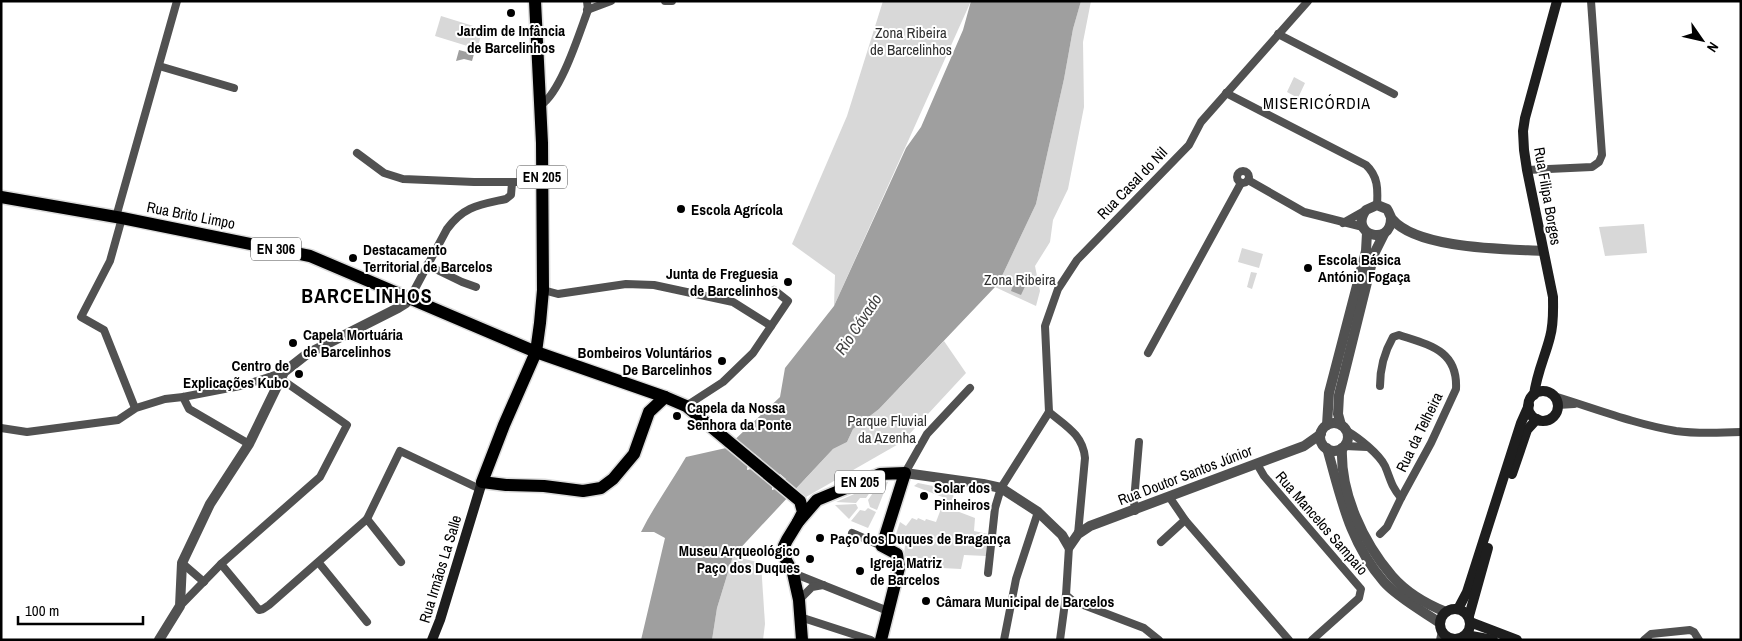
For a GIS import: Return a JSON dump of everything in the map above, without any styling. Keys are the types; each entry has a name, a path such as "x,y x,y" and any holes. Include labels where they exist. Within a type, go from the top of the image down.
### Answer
{"main road":[{"name":"EN 205","path":"481,485 504,425 536,352 543,290 541,104 535,1"},
{"name":"Rua Filipa Borges","path":"1534,394 1536,377 1550,337 1554,316 1527,170 1524,132 1557,1"},
{"name":"Rua Brito Limpo","path":"1,197 119,218 310,256 536,352 666,397 686,406 799,500"},
{"path":"1529,405 1531,413 1537,419 1545,420 1552,418 1557,412 1554,398 1542,382 1540,367"},
{"path":"1458,609 1467,592 1520,423 1534,394 1542,391 1554,398"},
{"path":"481,485 544,486 584,491 601,488 613,479 634,454 649,412 666,397"},
{"path":"1460,638 1470,629 1474,594 1504,498 1527,430 1537,419"},
{"name":"EN 205","path":"802,640 799,600 792,573 786,560 784,546 803,512 803,507 799,500 817,500 880,474 906,473 882,546"},
{"name":"Rua Irmãos La Salle","path":"432,640 440,620 481,485"},
{"name":"EN 205","path":"798,522 817,500"},
{"path":"881,640 899,568 897,554 882,546"},
{"path":"1493,640 1449,638 1441,631 1442,617 1452,609 1458,609 1464,611 1470,619 1517,640"}],"street":[{"path":"134,408 104,330 80,317 110,261 119,218 177,1"},
{"path":"541,104 548,100 563,74 578,39 587,6 611,1"},
{"path":"665,1 672,1"},
{"name":"Rua Casal do Nil","path":"1050,412 1045,326 1058,289 1077,260 1188,145 1201,122 1308,1"},
{"path":"1527,170 1592,167 1599,162 1602,155 1591,1"},
{"path":"1278,34 1394,94"},
{"path":"159,66 234,88"},
{"path":"1226,93 1366,165 1373,172 1377,182 1377,205"},
{"path":"357,153 384,174 403,179 512,183 542,182"},
{"path":"1148,353 1244,182 1299,210 1365,230 1375,236 1386,232 1407,230"},
{"path":"180,606 182,563 210,504 249,444 282,376 307,354 406,303 454,219 464,211 511,195 512,183"},
{"path":"1343,223 1377,205 1387,209 1392,218 1407,230 1443,242 1542,251"},
{"path":"1366,210 1361,218 1365,230 1366,252 1329,393 1321,441 1326,447 1334,451 1344,447 1367,447"},
{"path":"1392,218 1374,254 1339,395 1338,414 1348,440 1344,447 1342,466 1345,487 1374,551 1392,576 1412,594 1427,604 1446,612"},
{"path":"427,265 476,287"},
{"path":"543,290 558,294 626,284 654,285 732,302 771,326"},
{"path":"686,406 723,382 753,353 788,301 774,290"},
{"name":"Rua da Telheira","path":"1380,386 1380,372 1390,342 1393,337 1399,335 1435,347 1444,354 1455,372 1456,389 1431,443 1387,527 1380,534"},
{"path":"1,428 27,432 118,420 134,408 165,399 184,397 282,376"},
{"path":"159,640 180,606 221,564 320,477 347,425 282,376"},
{"path":"970,388 927,434 906,473 973,482 1001,488 1038,512 1062,536 1068,547 1066,596 1060,640"},
{"path":"184,397 189,409 249,444"},
{"path":"1554,398 1579,403 1675,431 1696,433 1741,432"},
{"path":"988,573 995,508 1001,488 1050,412 1079,438 1084,448 1085,458 1078,534 1068,547"},
{"path":"1324,430 1334,423 1356,436 1384,465 1393,489 1401,498"},
{"name":"Rua Doutor Santos Júnior","path":"1078,534 1090,526 1170,498 1304,446 1324,430"},
{"path":"1135,511 1134,501 1140,442"},
{"name":"Rua Doutor Santos Júnior","path":"1304,446 1326,447"},
{"path":"1326,447 1344,512 1366,556 1385,583 1441,631"},
{"path":"221,564 259,610 263,609 319,563 367,519 400,451 481,485"},
{"name":"Rua Mancelos Sampaio","path":"1257,464 1264,476 1361,589 1359,598 1312,640"},
{"path":"1170,498 1185,520 1289,640"},
{"path":"1004,640 1016,579 1038,512"},
{"path":"367,519 401,562"},
{"path":"1161,542 1185,520"},
{"path":"852,533 882,546"},
{"path":"182,563 204,582"},
{"path":"319,563 367,622"},
{"path":"792,573 888,611"},
{"path":"799,600 812,588 823,585"},
{"path":"1066,596 1073,601 1144,628 1159,640"},
{"path":"800,617 871,640"},
{"path":"1644,640 1651,634 1690,630 1694,632 1699,640"}],"green space":[{"name":"Zona Ribeira de Barcelinhos","path":"883,1 971,1 834,306 835,275 792,244 847,116"},
{"name":"Zona Ribeira","path":"1081,1 1091,1 1083,42 1084,107 1068,189 1053,220 1050,242 1035,266 1040,291 1036,306 995,287 1036,204 1064,79 1073,29"},
{"path":"441,16 483,29 477,49 435,36"},
{"path":"1294,77 1305,83 1298,98 1287,92"},
{"path":"1644,224 1647,253 1605,256 1599,227"},
{"path":"1242,248 1263,254 1259,268 1238,262"},
{"path":"1251,272 1257,273 1252,289 1247,287"},
{"name":"Parque Fluvial da Azenha","path":"944,341 966,373 902,442 806,497 794,491 833,449 847,442 853,429 879,409"},
{"path":"888,482 877,510 870,507 868,500 880,483"},
{"path":"918,483 953,490 954,510 975,518 974,531 988,534 986,556 964,555 961,569 903,566 905,545 894,540 900,522 906,526 912,518 917,520 918,518 936,522 945,498 914,486"},
{"path":"875,485 866,498 860,498 856,503 836,502"},
{"path":"856,504 858,508 849,519 835,505"},
{"path":"868,508 876,512 868,528 851,521 860,510 865,511"},
{"path":"733,556 761,563 765,624 763,640 712,640 717,608"}],"water":[{"name":"Rio Cávado","path":"971,1 1081,1 1073,29 1064,79 1036,204 1002,276 995,287 879,409 853,429 847,442 833,449 733,556 717,608 712,640 641,640 665,538 654,532 641,532 646,522 686,457 726,448 780,397 785,368 834,306 906,148 921,127 963,30","holes":["755,454 761,459 755,468 747,470 748,462","780,474 786,479 779,488 772,490 772,482"]},
{"path":"459,50 474,54 472,61 464,59 456,61"},
{"path":"1017,274 1028,280 1021,295 1011,291"}],"place":[{"name":"Jardim de Infância de Barcelinhos","path":"511,13"},
{"name":"Escola Agrícola","path":"681,209"},
{"name":"Destacamento Territorial de Barcelos","path":"353,258"},
{"name":"Escola Básica António Fogaça","path":"1308,268"},
{"name":"Junta de Freguesia de Barcelinhos","path":"788,282"},
{"name":"Capela Mortuária de Barcelinhos","path":"293,343"},
{"name":"Bombeiros Voluntários De Barcelinhos","path":"722,361"},
{"name":"Centro de Explicações Kubo","path":"299,374"},
{"name":"Capela da Nossa Senhora da Ponte","path":"677,416"},
{"name":"Solar dos Pinheiros","path":"924,496"},
{"name":"Paço dos Duques de Bragança","path":"820,538"},
{"name":"Museu Arqueológico Paço dos Duques","path":"810,559"},
{"name":"Igreja Matriz de Barcelos","path":"860,571"},
{"name":"Câmara Municipal de Barcelos","path":"926,601"}],"district":[{"name":"MISERICÓRDIA","path":"1317,103"},
{"name":"BARCELINHOS","path":"367,295"}]}
